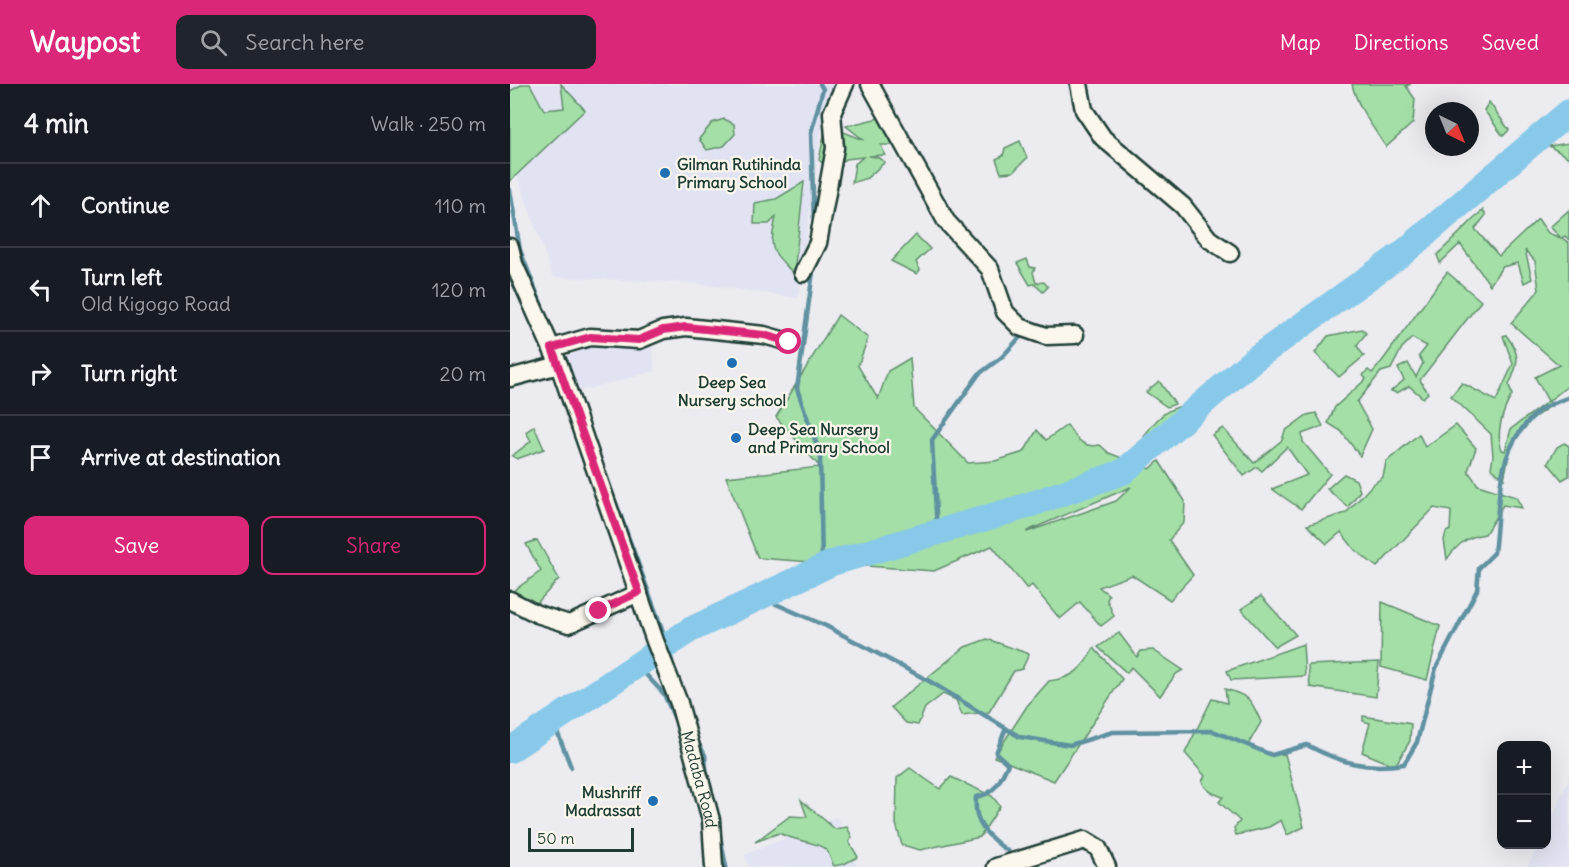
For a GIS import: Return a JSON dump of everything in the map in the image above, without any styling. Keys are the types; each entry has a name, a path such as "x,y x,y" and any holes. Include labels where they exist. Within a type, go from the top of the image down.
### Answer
{"street":[{"path":"803,273 818,243 835,148 832,113 845,84"},
{"path":"870,84 946,221 990,269 1005,312 1020,327 1038,333 1063,337 1075,335"},
{"path":"1078,84 1084,110 1102,138 1183,206 1209,239 1230,253"},
{"name":"Madaba Road","path":"510,247 514,264 559,365 675,692 711,820 714,867"},
{"path":"552,348 590,337 639,340 663,330 686,327 764,335 789,342"},
{"path":"510,378 559,365"},
{"path":"510,600 537,614 569,624 639,592"},
{"path":"1003,866 1084,840 1093,843 1098,848 1107,867"}],"shaded area":[{"name":"Gilman Rutihinda Primary School","path":"510,84 835,84 820,136 798,298 693,283 553,277 510,155"},
{"path":"651,339 655,371 580,391 559,347"},
{"path":"1569,778 1569,867 1527,867 1537,849 1551,849 1551,821"},
{"path":"837,817 857,867 749,867 744,855"}],"green space":[{"path":"523,84 530,84 544,110 564,108 561,84 585,110 510,181 510,91"},
{"path":"1352,84 1411,84 1406,86 1415,99 1413,123 1386,147 1362,109"},
{"path":"1489,102 1509,130 1503,136 1484,110"},
{"path":"883,117 892,145 881,145 885,155 869,156 877,157 885,162 867,178 852,183 855,164 863,157 846,159 829,169 819,160 826,125 864,140 846,126"},
{"path":"724,119 734,124 735,134 724,146 707,150 699,139 712,123"},
{"path":"1020,141 1027,158 1013,172 1001,173 996,159 1003,156 1005,148"},
{"path":"1569,143 1569,158 1549,146"},
{"path":"804,182 794,274 773,249 772,237 776,217 769,224 754,224 755,203 776,199"},
{"path":"1483,210 1486,215 1475,229 1499,256 1538,219 1548,233 1561,238 1550,227 1569,210 1569,240 1565,236 1562,238 1569,243 1569,385 1549,401 1552,405 1532,419 1511,445 1504,479 1491,468 1493,456 1491,434 1451,396 1462,383 1496,401 1513,364 1503,336 1506,335 1514,348 1517,359 1509,385 1512,395 1503,415 1499,436 1502,450 1505,451 1511,429 1548,401 1535,377 1559,365 1511,323 1539,290 1535,261 1525,250 1532,279 1524,283 1518,263 1502,267 1490,285 1460,244 1440,263 1437,255"},
{"path":"916,235 930,249 916,262 920,270 917,274 891,261"},
{"path":"1027,259 1030,267 1035,268 1033,272 1036,283 1044,282 1048,287 1043,292 1034,284 1030,285 1017,263"},
{"path":"1447,272 1481,301 1420,380 1428,393 1423,398 1409,386 1397,393 1391,391 1404,380 1398,368 1408,363 1416,377 1423,363 1419,356 1427,346 1412,338 1402,348 1391,369 1381,372 1357,402 1372,429 1360,456 1341,431 1328,423 1335,407 1366,379 1363,375 1368,370 1372,373 1380,364"},
{"path":"838,315 868,338 858,366 878,399 888,371 910,358 914,408 968,463 995,461 1024,452 1037,430 1046,440 1067,425 1084,444 1100,445 1109,453 1150,469 1159,461 1185,501 1184,522 1169,540 1193,575 1170,600 1132,575 1099,587 1109,595 1107,600 1114,616 1101,626 1080,602 1060,619 1032,585 1027,589 992,546 934,571 758,558 726,477 820,467 776,417","holes":["1131,487 1116,501 1027,532"]},
{"path":"1362,329 1366,333 1357,346 1364,356 1339,377 1315,353 1328,336"},
{"path":"1159,381 1175,404 1167,407 1146,392"},
{"path":"1200,403 1193,416 1160,440 1144,436 1167,412 1181,406"},
{"path":"1316,413 1323,426 1302,434 1303,442 1330,474 1301,509 1272,489 1307,475 1287,447 1262,471 1257,467 1244,476 1212,435 1223,428 1254,463 1282,440 1285,431 1307,415"},
{"path":"1456,425 1476,448 1468,471 1478,485 1516,497 1522,508 1503,505 1485,534 1463,542 1447,559 1444,540 1446,532 1450,530 1451,511 1434,508 1377,567 1355,550 1341,532 1327,544 1307,525 1346,513 1373,484 1383,477 1386,462 1419,434 1425,447"},
{"path":"534,426 544,449 517,459 512,456 531,441 526,432"},
{"path":"1564,443 1569,446 1569,476 1562,480 1548,463 1557,447"},
{"path":"1344,474 1356,480 1360,491 1348,507 1327,489"},
{"path":"537,540 559,579 536,604 512,592 541,571 526,544"},
{"path":"1261,596 1296,635 1275,647 1241,609"},
{"path":"1382,602 1440,626 1427,680 1381,667"},
{"path":"1119,633 1137,657 1141,651 1153,650 1183,670 1176,674 1160,696 1131,667 1127,673 1098,647"},
{"path":"987,639 1029,654 1022,669 1014,671 989,712 962,715 956,700 943,694 925,708 918,725 906,723 891,707 965,647"},
{"path":"1303,644 1305,676 1231,680 1227,671"},
{"path":"1094,648 1122,679 1054,781 994,757 1027,706 1049,681 1064,678 1076,672"},
{"path":"1379,662 1376,697 1310,687 1308,665"},
{"path":"1225,689 1245,696 1255,708 1261,722 1248,745 1271,755 1285,754 1304,827 1287,835 1281,820 1269,827 1236,835 1234,828 1240,821 1219,802 1223,797 1205,787 1202,781 1205,776 1185,753 1212,699 1227,703"},
{"path":"1363,716 1411,724 1410,741 1395,766 1362,752 1370,723 1363,721"},
{"path":"910,768 940,789 951,777 992,796 1000,806 980,837 920,850 902,845 896,824 897,778"},
{"path":"801,800 835,829 847,827 852,837 849,842 858,857 834,866 828,852 821,846 779,833 755,842 790,816 807,817"}],"waterway":[{"path":"814,226 811,133 823,89 820,84"},
{"path":"510,750 690,630 832,563 1020,508 1123,472 1253,360 1403,253 1569,112"},
{"path":"510,190 520,250 547,319"},
{"path":"814,264 797,389 820,454 822,567"},
{"path":"937,531 932,440 979,374 1002,357 1022,335 1020,333"},
{"path":"760,597 826,626 929,681 1020,737 1070,745 1113,732 1213,731 1272,755 1307,745 1354,764 1378,766 1404,764 1417,742 1436,668 1477,590 1479,568 1494,553 1499,495 1506,459 1524,426 1539,411 1569,397"},
{"path":"610,487 668,645 673,666"},
{"path":"637,665 664,694 677,724"},
{"path":"553,721 571,767"},
{"path":"1006,728 996,753 1008,764 1000,781 993,789 976,797 976,806 977,815 984,829 1009,852"},
{"path":"696,739 705,755 707,779"},
{"path":"719,831 726,867"}],"place":[{"name":"Gilman Rutihinda Primary School","path":"665,173"},
{"name":"Deep Sea Nursery school","path":"732,363"},
{"name":"Deep Sea Nursery and Primary School","path":"736,438"},
{"name":"Mushriff Madrassat","path":"653,801"}],"route":[{"path":"599,611 639,592 552,348 590,337 626,342 646,339 663,330 686,327 764,335 789,342"}]}
